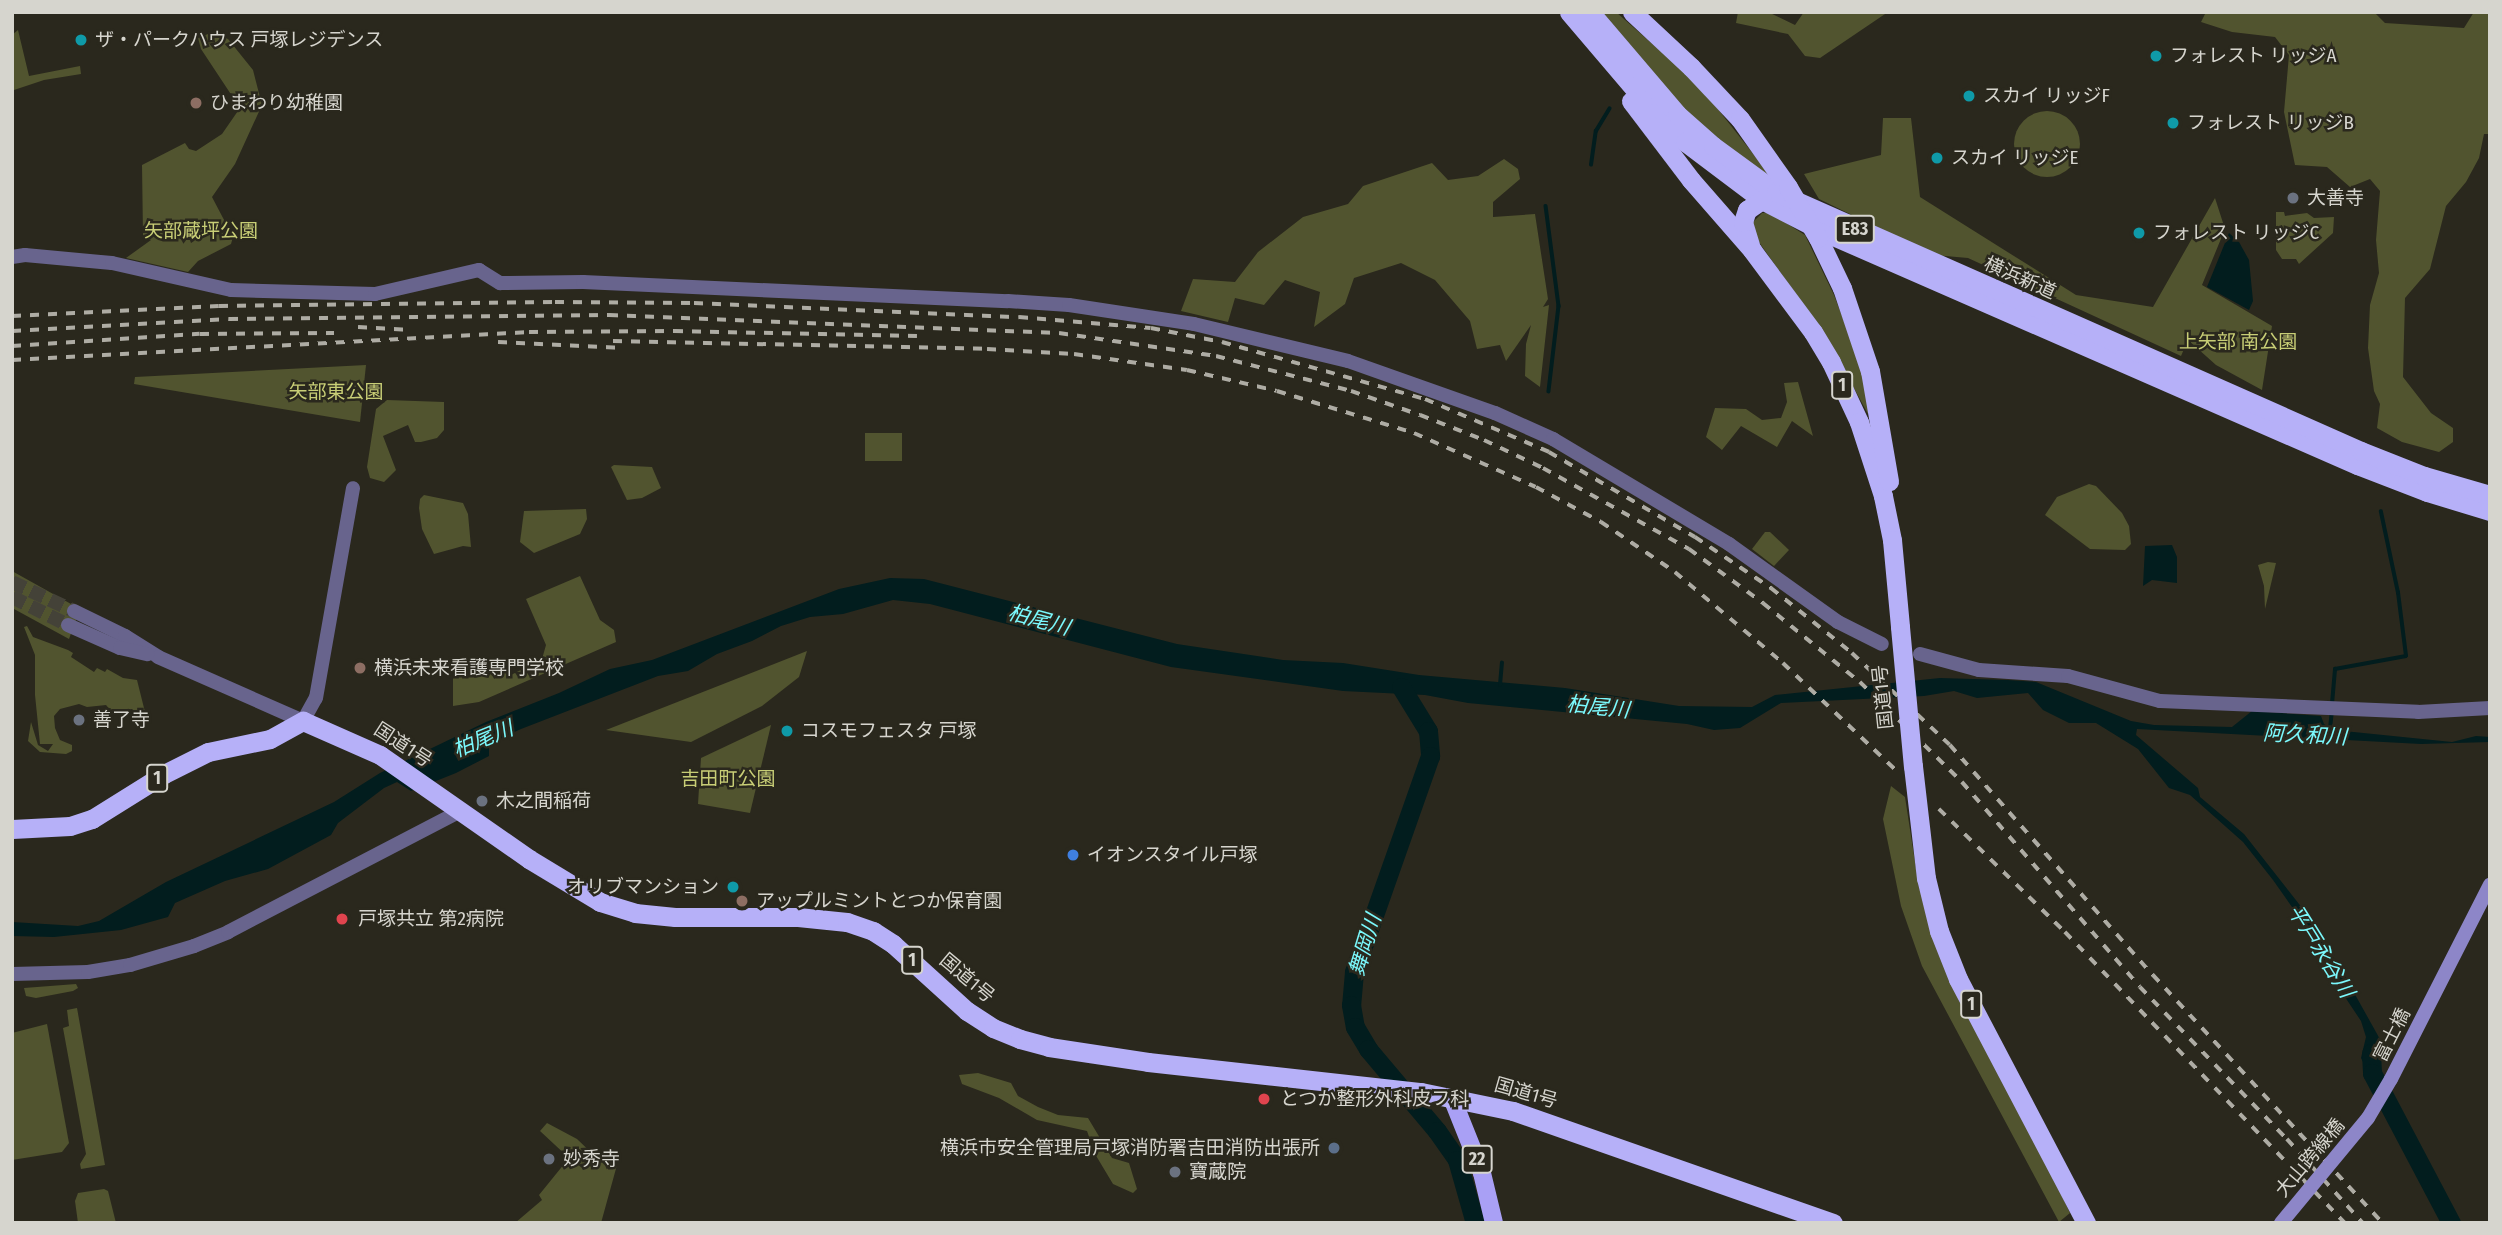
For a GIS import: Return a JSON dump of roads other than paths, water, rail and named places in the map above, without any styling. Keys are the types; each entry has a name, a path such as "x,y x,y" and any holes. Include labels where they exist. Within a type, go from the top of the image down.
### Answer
{"highway":[{"name":"1","path":"1569,12 1601,53 1652,132 1752,250"},
{"name":"横浜新道","path":"1590,12 1677,114 1713,146 1776,192 2173,370 2424,476 2490,495"},
{"name":"1","path":"1632,12 1691,67 1740,119 1818,238 1856,327 1880,416 1895,530 1892,540"},
{"name":"横浜新道","path":"1601,53 1685,142 1754,205 1824,232 2357,465 2455,501 2490,510"},
{"path":"1717,211 1728,215 1754,205"},
{"path":"1752,250 1744,231 1754,205"},
{"name":"国道1号","path":"1752,250 1813,332 1859,422 1883,496 1892,540 1926,878 1940,931 1958,979 2086,1223"},
{"name":"1","path":"1859,422 1880,416"},
{"path":"2424,476 2490,485"},
{"path":"2455,501 2490,522"},
{"name":"1","path":"12,829 71,826 92,819 164,774 202,755 270,739 303,721"},
{"name":"国道1号","path":"303,721 360,744 390,762 575,888 600,902 635,913 675,917 826,918 873,931 893,944 967,1011 993,1028 1020,1039 1049,1047 1148,1062 1421,1092 1513,1111 1833,1223"}],"main road":[{"name":"富士橋","path":"2368,1118 2391,1079 2490,885"},
{"name":"22","path":"1452,1098 1482,1172 1494,1223"},
{"name":"大山跨線橋","path":"2281,1223 2368,1118"}],"street":[{"path":"12,257 83,258 231,290 375,294 479,270 500,283 583,282 1008,301 1069,306 1194,324 1348,361 1495,413 1553,439 1729,544 1838,622 1882,644"},
{"path":"71,618 125,636 158,657 303,721 316,698 353,488"},
{"path":"1920,654 1979,670 2068,676 2160,701 2418,712 2490,708"},
{"path":"12,974 88,972 130,964 194,946 228,932 455,807"}],"water":[{"path":"2229,233 2239,242 2249,260 2253,301 2249,310 2207,287"},
{"path":"2172,545 2177,557 2177,583 2152,580 2143,586 2145,546"},
{"path":"890,578 924,579 1177,644 1283,660 1343,663 1419,675 1565,688 1679,706 1752,707 1775,695 1940,678 2007,680 2036,682 2131,721 2154,725 2232,727 2252,711 2321,716 2324,724 2334,730 2452,742 2476,736 2490,737 2490,742 2421,744 2137,729 2136,735 2198,788 2200,797 2244,834 2310,918 2316,935 2338,964 2386,1050 2372,1080 2361,1058 2366,1037 2361,1021 2341,991 2311,934 2243,842 2190,795 2169,788 2138,749 2096,723 2069,723 2043,710 2028,693 1977,698 1954,691 1924,696 1781,703 1740,728 1714,730 1687,724 1468,703 1425,695 1343,691 1171,667 930,604 893,600 843,614 810,617 781,626 752,641 717,654 688,671 658,676 521,729 489,744 489,756 456,773 411,791 397,782 384,788 338,823 331,835 268,869 225,881 175,903 168,917 121,930 54,937 12,936 12,922 78,926 99,921 166,882 334,802 380,773 486,722 610,669 652,660 839,589"}],"waterway":[{"path":"1591,165 1596,131 1609,109"},
{"path":"1546,206 1559,306 1549,391"},
{"path":"2332,704 2335,669 2406,656 2398,593 2381,512"},
{"path":"1500,685 1502,663"},
{"name":"舞岡川","path":"1401,687 1428,731 1430,756 1354,972 1351,1005 1355,1027 1368,1049 1437,1131 1457,1160 1475,1223"},
{"name":"阿久和川","path":"2330,729 2332,711"},
{"name":"平戸永谷川","path":"2371,1053 2372,1073 2451,1223"}],"tunnel":[{"path":"12,582 74,611"},
{"path":"12,597 68,625"}],"railway":[{"path":"12,316 219,306 555,302 694,303 1019,317 1151,328 1222,342 1425,399 1549,452 1695,537 1771,588 1852,653 1950,745 2153,975 2383,1223"},
{"path":"12,331 229,319 609,315 1059,333 1216,356 1351,391 1420,415 1484,440 1543,468 1689,549 1763,603 1860,682 1962,782 2140,987 2287,1139 2363,1223"},
{"path":"358,327 411,330"},
{"path":"12,360 529,332 674,331 917,336"},
{"path":"12,346 200,334 334,333"},
{"path":"613,341 987,349 1074,354 1187,370 1277,391 1414,433 1536,487 1601,522 1675,572 1783,663 1900,774"},
{"path":"498,342 624,348"},
{"path":"1939,809 2065,932 2345,1223"}],"place":[{"name":"ザ・パークハウス 戸塚レジデンス","path":"81,40"},
{"name":"フォレスト リッジA","path":"2156,56"},
{"name":"スカイ リッジF","path":"1969,96"},
{"name":"ひまわり幼稚園","path":"196,103"},
{"name":"フォレスト リッジB","path":"2173,123"},
{"name":"スカイ リッジE","path":"1937,158"},
{"name":"大善寺","path":"2293,198"},
{"name":"フォレスト リッジC","path":"2139,233"},
{"name":"横浜未来看護専門学校","path":"360,668"},
{"name":"善了寺","path":"79,720"},
{"name":"コスモフェスタ 戸塚","path":"787,731"},
{"name":"木之間稲荷","path":"482,801"},
{"name":"イオンスタイル戸塚","path":"1073,855"},
{"name":"オリブマンション","path":"733,887"},
{"name":"アップルミントとつか保育園","path":"742,901"},
{"name":"戸塚共立 第2病院","path":"342,919"},
{"name":"とつか整形外科皮フ科","path":"1264,1099"},
{"name":"横浜市安全管理局戸塚消防署吉田消防出張所","path":"1334,1148"},
{"name":"妙秀寺","path":"549,1159"},
{"name":"寶蔵院","path":"1175,1172"}],"park label":[{"name":"矢部蔵坪公園","path":"201,231"},
{"name":"上矢部 南公園","path":"2238,342"},
{"name":"矢部東公園","path":"336,392"},
{"name":"吉田町公園","path":"728,779"}],"water label":[{"name":"柏尾川","path":"1039,620"},
{"name":"柏尾川","path":"1598,707"},
{"name":"柏尾川","path":"483,739"}]}
